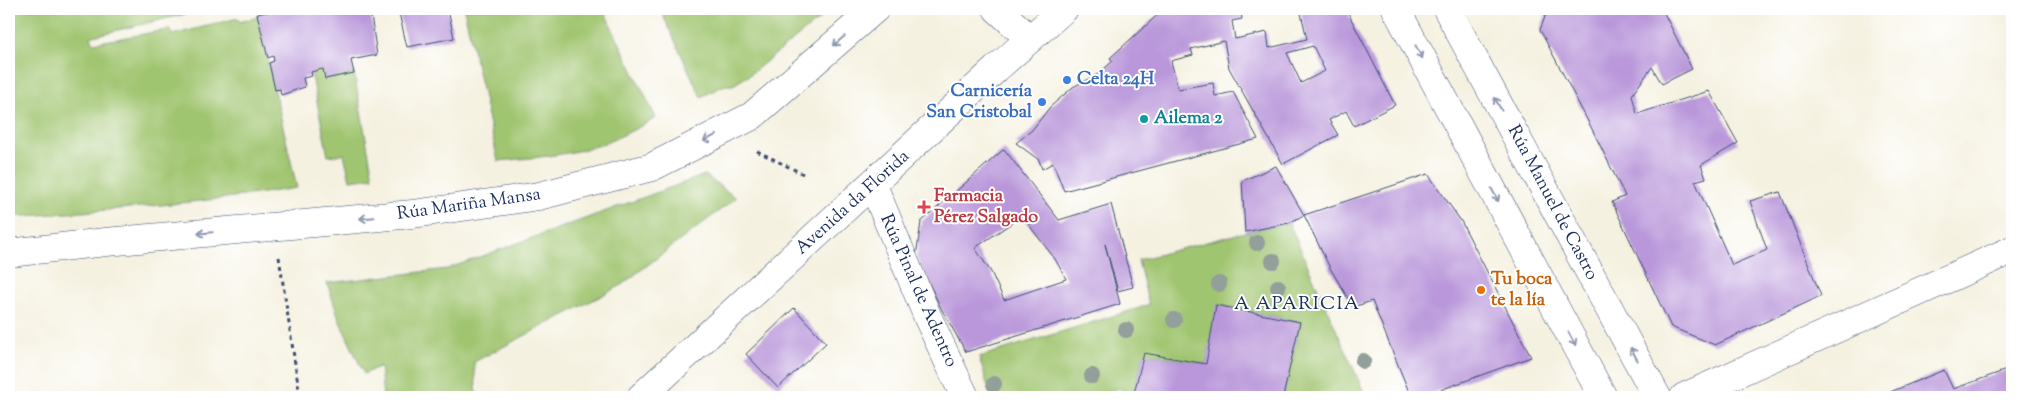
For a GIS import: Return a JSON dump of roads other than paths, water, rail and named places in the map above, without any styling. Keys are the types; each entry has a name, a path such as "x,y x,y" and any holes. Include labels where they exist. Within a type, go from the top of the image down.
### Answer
{"street":[{"name":"Rúa Mariña Mansa","path":"9,254 106,242 413,214 539,196 652,167 752,116 875,9"},
{"path":"997,9 1030,40"},
{"name":"Avenida da Florida","path":"641,397 1064,9"},
{"path":"1396,9 1603,397"},
{"name":"Rúa Manuel de Castro","path":"1447,9 1657,397"},
{"name":"Rúa Pinal de Adentro","path":"872,185 928,318 965,397"},
{"path":"1684,397 2012,250"}],"place":[{"name":"Celta 24H","path":"1067,80"},
{"name":"Carnicería San Cristobal","path":"1042,102"},
{"name":"Ailema 2","path":"1144,119"},
{"name":"Farmacia Pérez Salgado","path":"924,207"},
{"name":"Tu boca te la lía","path":"1481,290"}],"district":[{"name":"A APARICIA","path":"1297,304"}]}
